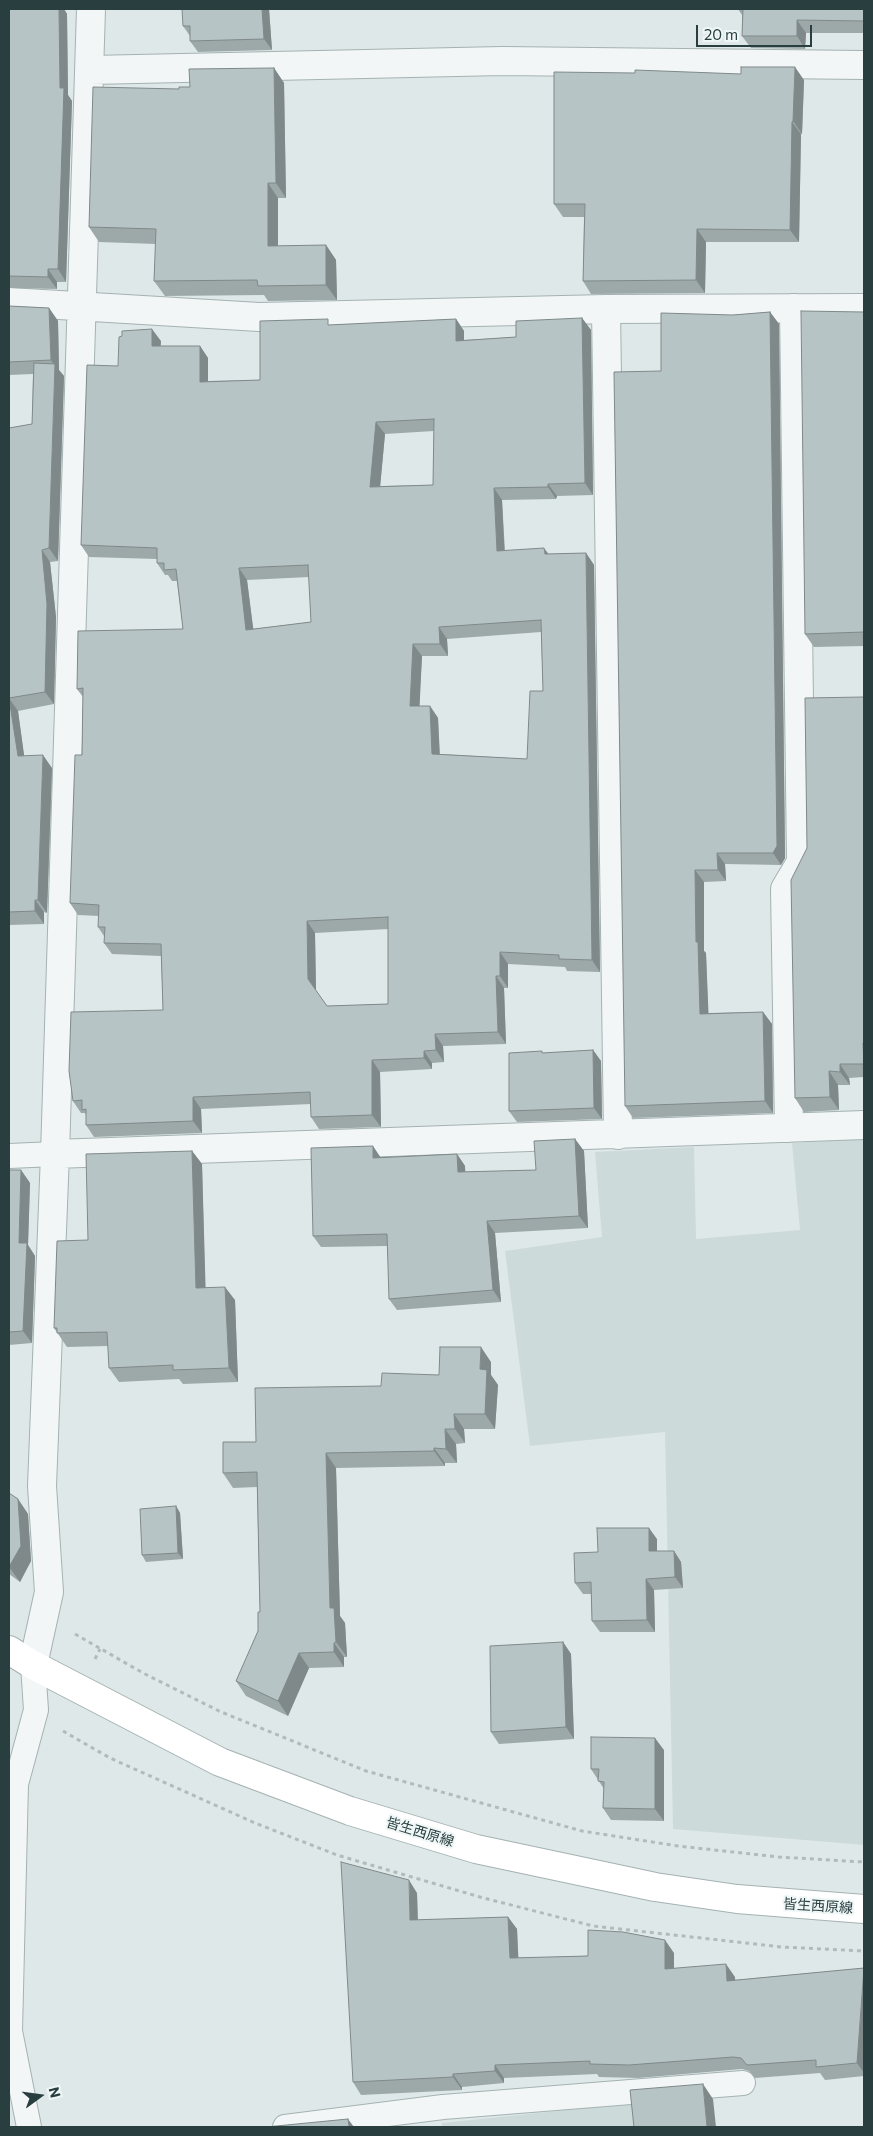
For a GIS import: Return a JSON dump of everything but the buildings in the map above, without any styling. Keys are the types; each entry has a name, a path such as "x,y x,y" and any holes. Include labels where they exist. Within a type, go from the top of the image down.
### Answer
{"main road":[{"name":"皆生西原線","path":"9,1650 34,1665 220,1762 350,1811 476,1849 655,1887 766,1902 864,1909"}],"street":[{"path":"34,1665 49,1592 42,1486 55,1154 92,9"},
{"path":"90,70 502,61 864,65"},
{"path":"9,302 259,317 606,309 864,308"},
{"path":"789,1128 785,888 801,862 794,308"},
{"path":"606,309 618,1135"},
{"path":"55,1154 864,1125"}],"lane":[{"path":"9,1156 55,1154"},
{"path":"29,2127 10,2031 11,1858 16,1784 15,1766 36,1710 34,1665"},
{"path":"285,2127 424,2119 586,2094 743,2083"}],"path":[{"path":"67,1630 219,1711 306,1748 366,1770 572,1829 678,1846 864,1862"},
{"path":"93,1662 100,1648"}],"shaded area":[{"path":"864,1139 864,1845 673,1829 665,1432 530,1446 505,1251 602,1237 595,1152 694,1147 696,1239 800,1230 792,1143"},
{"path":"634,2103 637,2127 442,2127 442,2123"}]}
